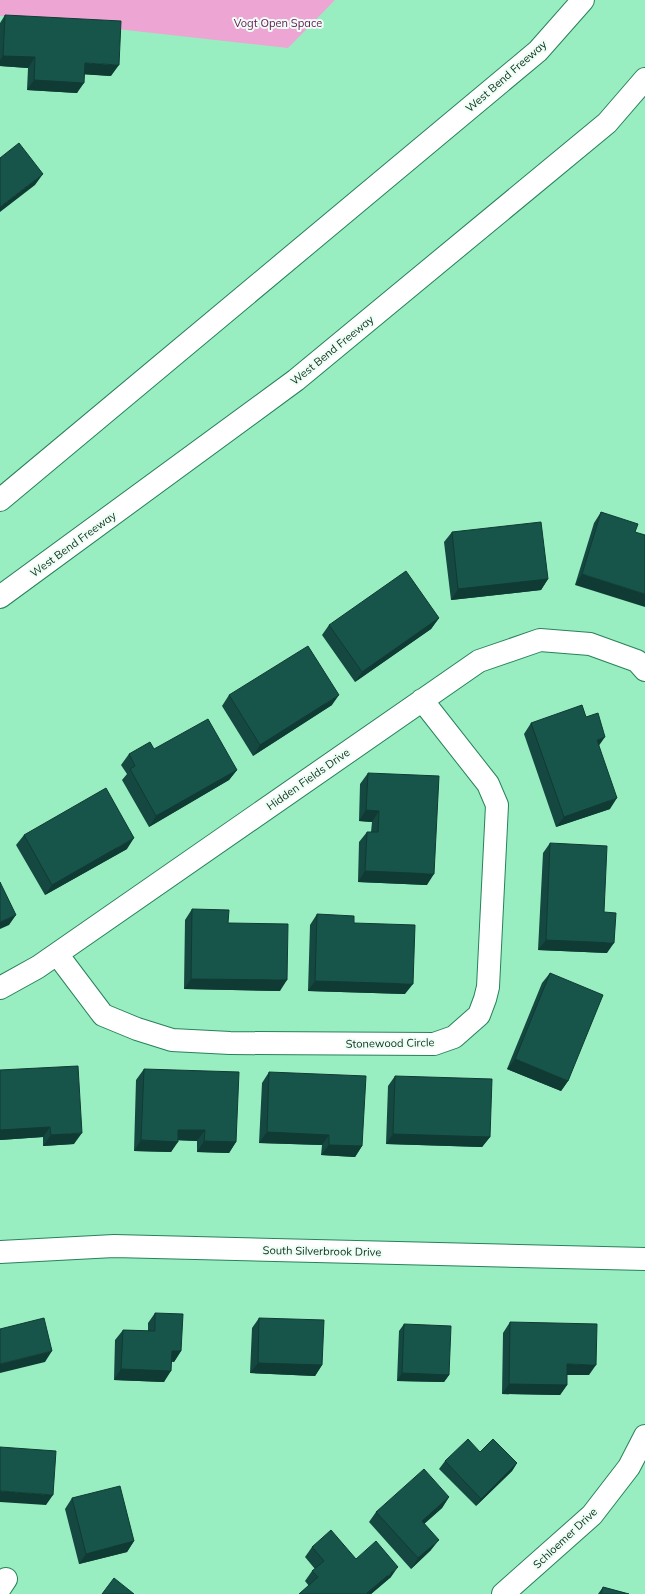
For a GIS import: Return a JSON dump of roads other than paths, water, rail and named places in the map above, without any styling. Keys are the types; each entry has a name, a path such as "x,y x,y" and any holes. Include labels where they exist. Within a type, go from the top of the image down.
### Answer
{"main road":[{"name":"West Bend Freeway","path":"0,500 538,51 583,0"},
{"name":"West Bend Freeway","path":"0,597 296,380 607,123 645,79"},
{"name":"Hidden Fields Drive","path":"0,988 38,967 479,661 540,640 590,644 642,663"},
{"name":"Stonewood Circle","path":"57,954 103,1016 172,1040 230,1043 434,1044 454,1037 479,1015 486,999 488,987 496,805 488,784 422,700"},
{"name":"South Silverbrook Drive","path":"0,1252 114,1246 645,1259"},
{"name":"Schloemer Drive","path":"503,1594 592,1515 629,1467 645,1436"}],"park label":[{"name":"Vogt Open Space","path":"278,23"}]}
